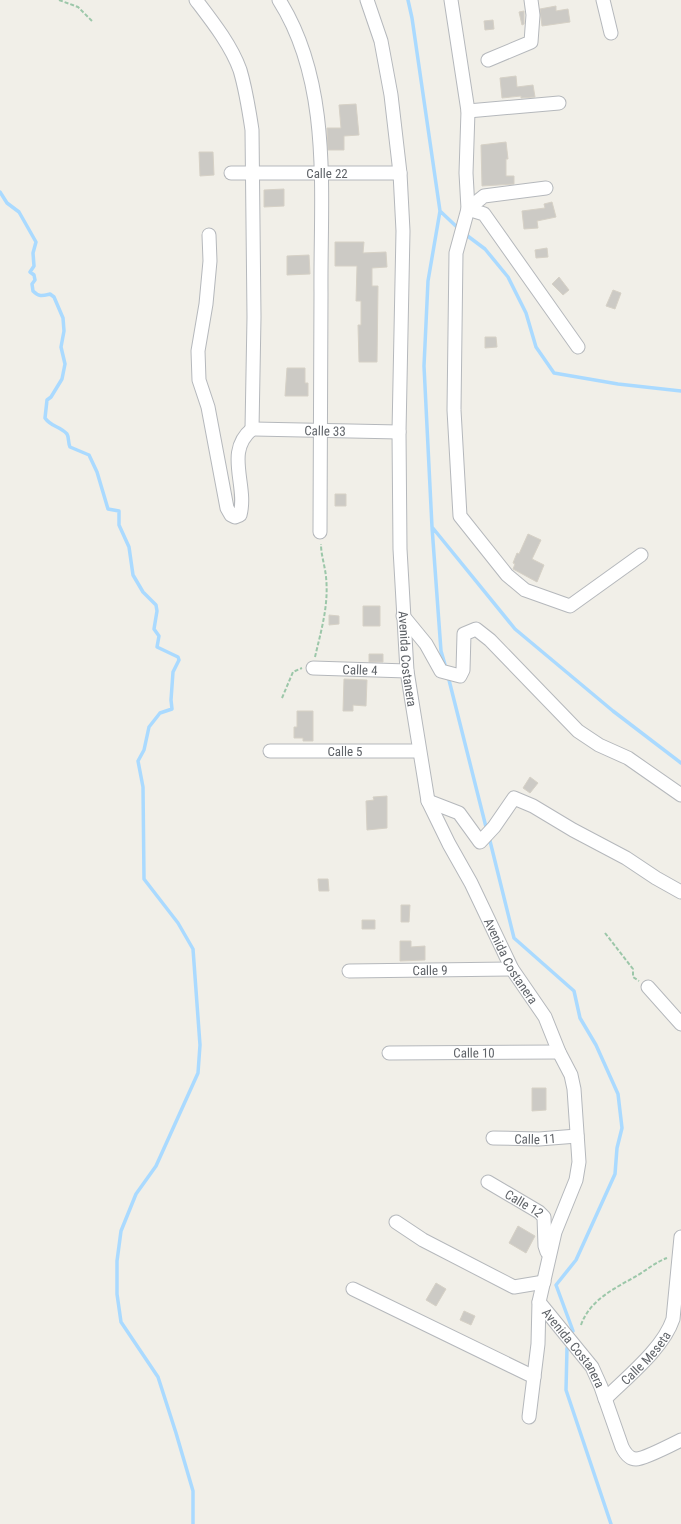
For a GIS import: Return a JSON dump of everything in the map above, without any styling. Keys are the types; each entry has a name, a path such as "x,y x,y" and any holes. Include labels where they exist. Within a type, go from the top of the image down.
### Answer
{"street":[{"path":"196,0 213,22 239,69 248,100 251,123 254,173 252,429 246,433 238,449 237,458 241,483 242,508 240,515 236,518 231,515 227,508 208,407 199,380 198,351 206,304 210,261 209,235"},
{"path":"279,0 299,44 311,81 317,111 320,173 320,532"},
{"name":"Avenida Costanera","path":"366,0 381,41 391,95 400,173 403,231 399,432 400,550 407,671 428,801 449,844 471,883 512,969 545,1017 559,1052 571,1075 574,1089 579,1162 576,1180 557,1226 539,1302 592,1367 622,1448 627,1456 636,1459 681,1440"},
{"path":"451,0 468,111 466,173 468,209 456,253 454,410 460,516 506,575 525,590 570,606 642,554"},
{"path":"488,60 531,42 533,15 531,0"},
{"path":"603,0 611,33"},
{"path":"468,111 559,103"},
{"name":"Calle 22","path":"231,173 400,173"},
{"path":"468,209 484,196 546,188"},
{"path":"468,209 484,214 578,347"},
{"name":"Calle 33","path":"252,429 321,429 399,432"},
{"path":"403,616 426,644 441,671 460,676 463,670 464,634 476,629 490,640 578,731 599,745 628,758 681,795"},
{"name":"Calle 4","path":"314,668 407,671"},
{"name":"Calle 5","path":"270,751 419,751"},
{"path":"428,801 459,813 480,842 494,827 514,798 533,806 573,830 626,858 656,878 681,892"},
{"name":"Calle 9","path":"349,971 512,969"},
{"path":"648,987 681,1024"},
{"name":"Calle 10","path":"389,1053 559,1052"},
{"name":"Calle 11","path":"493,1138 539,1139 577,1136"},
{"name":"Calle 12","path":"488,1182 539,1212 544,1217 545,1246 549,1257"},
{"path":"396,1222 423,1240 514,1287 544,1282"},
{"name":"Calle Meseta","path":"605,1399 653,1351 669,1329 674,1303 681,1237"},
{"path":"353,1289 534,1377"},
{"path":"529,1417 534,1377 539,1302"}],"path":[{"path":"59,0 78,7 93,22"},
{"path":"282,698 293,672 304,667 314,668 322,629 326,598 326,577 323,565 320,532"},
{"path":"605,933 633,969 633,977 645,983 648,987"},
{"path":"581,1324 588,1310 596,1302 657,1262 679,1252"}],"building":[{"path":"556,6 556,11 568,9 570,22 542,26 540,9"},
{"path":"524,11 524,24 522,25 519,12"},
{"path":"493,20 494,29 485,30 484,21"},
{"path":"516,76 517,87 533,85 535,97 521,98 521,96 502,98 500,78"},
{"path":"356,104 359,135 344,136 344,150 328,150 327,128 341,128 339,105"},
{"path":"506,142 508,159 506,159 506,176 514,176 514,184 482,186 481,145"},
{"path":"199,152 213,152 214,175 200,176"},
{"path":"284,189 284,206 264,207 264,190"},
{"path":"552,202 556,217 537,221 538,228 524,229 522,211 545,208 544,204"},
{"path":"335,242 364,242 363,253 386,252 387,267 372,268 372,286 378,286 377,362 359,362 358,325 361,325 361,301 356,301 357,266 335,266"},
{"path":"547,248 548,257 536,258 535,250"},
{"path":"309,255 310,274 287,275 287,256"},
{"path":"559,277 569,290 563,295 552,284"},
{"path":"613,290 621,293 615,309 606,306"},
{"path":"485,337 496,337 497,347 485,348"},
{"path":"287,368 305,368 305,383 308,383 308,396 285,396"},
{"path":"335,494 346,494 346,506 335,506"},
{"path":"528,534 541,540 532,559 544,565 537,582 513,569 515,564 513,563 517,553 519,554"},
{"path":"363,606 380,606 380,626 363,626"},
{"path":"329,615 339,616 339,624 329,625"},
{"path":"369,654 383,654 383,662 369,662"},
{"path":"344,679 367,680 366,706 353,705 353,711 343,711"},
{"path":"297,711 313,711 313,741 303,741 303,738 294,738 294,727 297,727"},
{"path":"530,777 538,783 530,793 523,788"},
{"path":"387,796 387,828 367,830 366,801 374,800 373,797"},
{"path":"318,879 328,879 329,891 319,891"},
{"path":"401,905 410,905 409,922 401,922"},
{"path":"362,920 375,920 375,929 362,929"},
{"path":"400,941 411,941 411,947 425,946 425,960 400,961"},
{"path":"532,1088 546,1088 546,1110 532,1111"},
{"path":"518,1226 535,1236 526,1253 509,1243"},
{"path":"436,1283 446,1289 436,1306 426,1300"},
{"path":"464,1311 475,1316 471,1325 460,1320"}],"waterway":[{"path":"408,0 412,18 440,211 428,281 424,366 432,527 441,651 446,668"},
{"path":"0,192 7,203 19,212 36,242 33,253 34,266 30,272 34,275 35,280 32,284 33,291 39,295 43,296 50,294 54,297 63,318 64,331 61,347 65,364 62,379 51,397 47,400 45,418 47,421 67,434 70,447 89,455 97,472 108,509 119,511 119,525 129,547 133,575 143,592 156,605 157,611 154,629 159,636 157,647 178,657 179,660 173,672 171,700 172,709 160,713 149,727 144,750 138,761 143,787 144,879 178,923 193,949 200,1045 198,1073 156,1166 136,1194 121,1231 117,1261 117,1294 121,1322 158,1377 193,1491 193,1524"},
{"path":"440,211 459,229"},
{"path":"465,234 485,249 508,277 526,313 536,347 554,373 618,384 681,391"},
{"path":"432,527 515,629 613,711 681,763"},
{"path":"448,676 487,831"},
{"path":"489,837 514,938 574,991 580,1018 596,1045 618,1094 622,1128 617,1148 615,1174 576,1260 556,1285 573,1331"},
{"path":"567,1348 566,1390 611,1524"}]}
